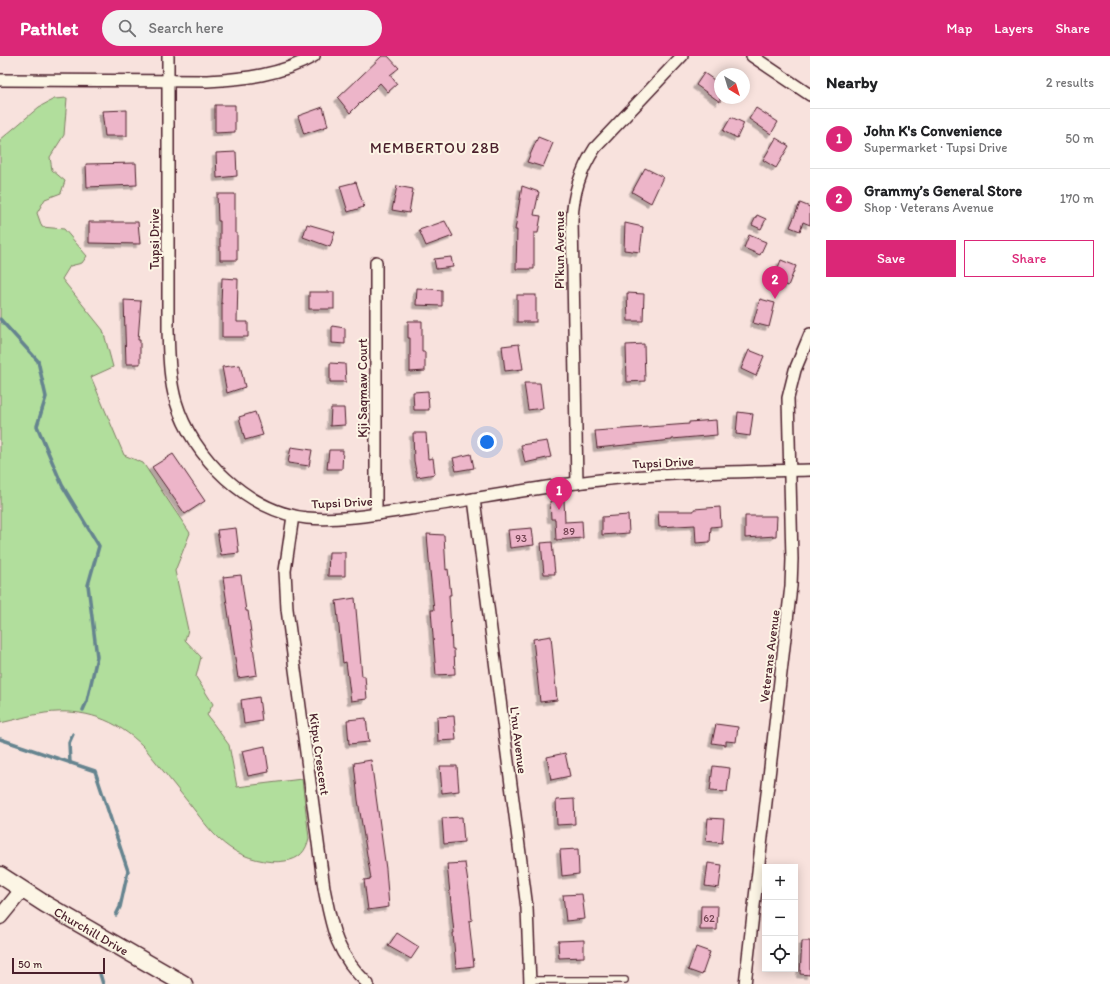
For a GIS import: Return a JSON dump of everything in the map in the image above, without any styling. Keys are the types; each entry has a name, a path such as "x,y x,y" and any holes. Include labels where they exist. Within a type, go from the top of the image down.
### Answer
{"main road":[{"name":"Churchill Drive","path":"0,875 22,890 184,984"}],"street":[{"name":"Tupsi Drive","path":"168,56 169,368 176,402 181,417 195,443 218,471 241,491 276,510 293,516 320,519 376,514 577,483 645,476 810,470"},
{"path":"0,80 207,81 271,74 314,56"},
{"name":"Pi'kun Avenue","path":"577,483 572,221 575,192 584,165 595,148 682,56"},
{"path":"752,56 810,95"},
{"name":"Kji Saqmaw Court","path":"376,262 376,514"},
{"name":"Veterans Avenue","path":"745,984 791,586 792,559 788,398 795,370 810,334"},
{"name":"L'nu Avenue","path":"474,499 527,908 530,982"},
{"name":"Kitpu Crescent","path":"293,516 285,571 287,610 324,888 338,944 348,962 368,984"},
{"path":"0,917 22,890"}],"lane":[{"path":"530,982 624,980"}],"green space":[{"path":"67,98 64,135 50,157 52,170 65,181 61,193 45,199 37,213 42,227 64,229 87,256 82,263 70,266 62,279 103,330 113,367 91,377 124,455 143,463 190,533 175,571 188,630 185,640 201,657 196,677 213,704 207,715 229,745 237,787 302,779 309,838 302,854 290,860 278,862 264,861 242,855 224,844 214,834 144,747 122,729 111,723 86,714 59,712 39,714 0,723 0,140 39,107 54,99"}],"building":[{"path":"382,56 388,56 399,68 390,75 397,84 388,92 380,83 350,113 338,98"},
{"path":"704,73 714,80 714,98 696,85"},
{"path":"215,105 235,105 235,132 215,133"},
{"path":"323,107 328,126 304,134 298,116"},
{"path":"756,108 778,122 771,134 749,119"},
{"path":"127,110 127,136 105,136 102,111"},
{"path":"731,117 744,123 737,138 723,131"},
{"path":"538,137 553,143 543,167 527,162"},
{"path":"776,138 789,146 776,168 763,160"},
{"path":"236,152 237,176 217,178 216,153"},
{"path":"136,163 137,185 87,187 86,164"},
{"path":"645,168 663,177 651,203 632,192"},
{"path":"356,182 364,207 348,212 340,186"},
{"path":"397,186 413,189 409,213 392,210"},
{"path":"522,186 539,192 534,215 541,216 538,233 534,233 534,269 516,269 517,230 515,230"},
{"path":"217,194 235,194 237,260 220,260 220,221 218,221"},
{"path":"800,203 810,207 810,225 803,222 800,231 790,227"},
{"path":"757,215 766,219 761,229 752,225"},
{"path":"445,221 453,236 426,246 419,230"},
{"path":"89,222 138,222 140,244 89,243"},
{"path":"625,223 643,227 640,252 624,250"},
{"path":"307,224 335,232 330,247 303,237"},
{"path":"749,235 766,242 760,255 744,248"},
{"path":"451,257 453,267 436,269 434,259"},
{"path":"781,260 796,266 788,286 773,280"},
{"path":"222,278 238,279 237,322 248,322 248,337 222,337"},
{"path":"417,288 442,290 442,306 416,305"},
{"path":"309,292 334,292 334,309 309,309"},
{"path":"627,293 644,294 643,321 628,321"},
{"path":"517,295 536,295 536,322 517,322"},
{"path":"760,299 775,303 769,327 753,323"},
{"path":"124,300 141,301 138,340 140,340 140,364 126,364"},
{"path":"408,321 422,321 422,352 425,352 425,371 410,372 410,338 408,338"},
{"path":"332,326 345,328 345,344 332,343"},
{"path":"519,344 523,369 505,371 502,346"},
{"path":"644,344 645,381 627,382 626,345"},
{"path":"749,350 764,356 756,376 741,369"},
{"path":"330,363 345,364 346,382 330,382"},
{"path":"240,365 245,387 227,393 222,367"},
{"path":"524,383 540,383 543,408 528,410"},
{"path":"428,391 429,410 414,410 413,392"},
{"path":"331,408 344,408 345,425 330,426"},
{"path":"255,412 263,435 245,440 239,417"},
{"path":"738,412 753,414 750,436 736,434"},
{"path":"716,420 717,435 597,448 595,431 689,424 689,422"},
{"path":"413,433 426,433 428,459 433,458 435,474 417,477 414,461"},
{"path":"547,441 551,457 525,463 521,445"},
{"path":"291,447 312,450 309,466 288,463"},
{"path":"329,450 343,450 342,469 327,469"},
{"path":"173,454 205,501 185,514 152,467"},
{"path":"471,454 474,468 456,471 453,458"},
{"path":"564,500 565,522 582,521 583,538 556,540 555,519 551,519 550,501"},
{"path":"720,507 721,526 711,527 710,542 696,543 695,525 659,527 658,511 694,511 694,509"},
{"path":"628,515 629,533 602,535 602,517"},
{"path":"745,516 777,516 776,536 745,538"},
{"path":"236,528 239,553 221,555 217,530"},
{"path":"532,528 534,545 510,548 508,530"},
{"path":"427,534 444,535 446,570 448,569 451,595 449,595 455,674 436,675 431,610 434,610"},
{"path":"552,542 555,574 544,574 541,543"},
{"path":"329,552 345,552 345,576 328,576"},
{"path":"241,575 246,611 248,611 257,675 238,678 223,577"},
{"path":"355,598 362,676 365,676 367,699 351,701 346,662 343,663 336,601"},
{"path":"551,636 557,700 540,702 533,639"},
{"path":"259,697 262,721 244,724 241,700"},
{"path":"454,716 456,740 438,741 437,717"},
{"path":"366,718 369,742 349,744 347,720"},
{"path":"716,724 738,727 736,742 726,741 726,745 712,743"},
{"path":"265,746 269,772 248,776 242,751"},
{"path":"565,753 570,776 551,780 547,757"},
{"path":"371,760 386,869 389,907 368,910 364,880 371,879 358,800 354,763"},
{"path":"440,766 457,766 459,791 442,793"},
{"path":"713,766 730,768 727,792 710,791"},
{"path":"574,799 575,824 557,825 556,800"},
{"path":"462,817 464,842 444,844 442,818"},
{"path":"708,818 724,819 722,843 706,841"},
{"path":"578,849 579,874 562,876 560,850"},
{"path":"465,863 470,896 472,920 469,921 474,966 456,968 447,864"},
{"path":"708,863 722,865 719,888 705,886"},
{"path":"582,894 585,919 566,921 563,895"},
{"path":"701,906 718,906 717,930 700,930"},
{"path":"397,933 419,947 411,959 388,946"},
{"path":"584,940 584,957 559,958 558,941"},
{"path":"802,941 810,941 810,975 800,974"},
{"path":"696,947 710,952 702,975 688,970"}],"waterway":[{"path":"0,319 38,361 46,397 37,426 62,485 99,546 88,585 97,657 87,701 83,710"},
{"path":"70,763 69,743 73,734"},
{"path":"0,739 95,771 128,871 120,907 116,915"},
{"path":"100,974 103,984"}],"place":[{"name":"Grammy’s General Store","path":"775,299"},
{"name":"John K's Convenience","path":"559,510"}],"district":[{"name":"MEMBERTOU 28B","path":"435,148"}]}
